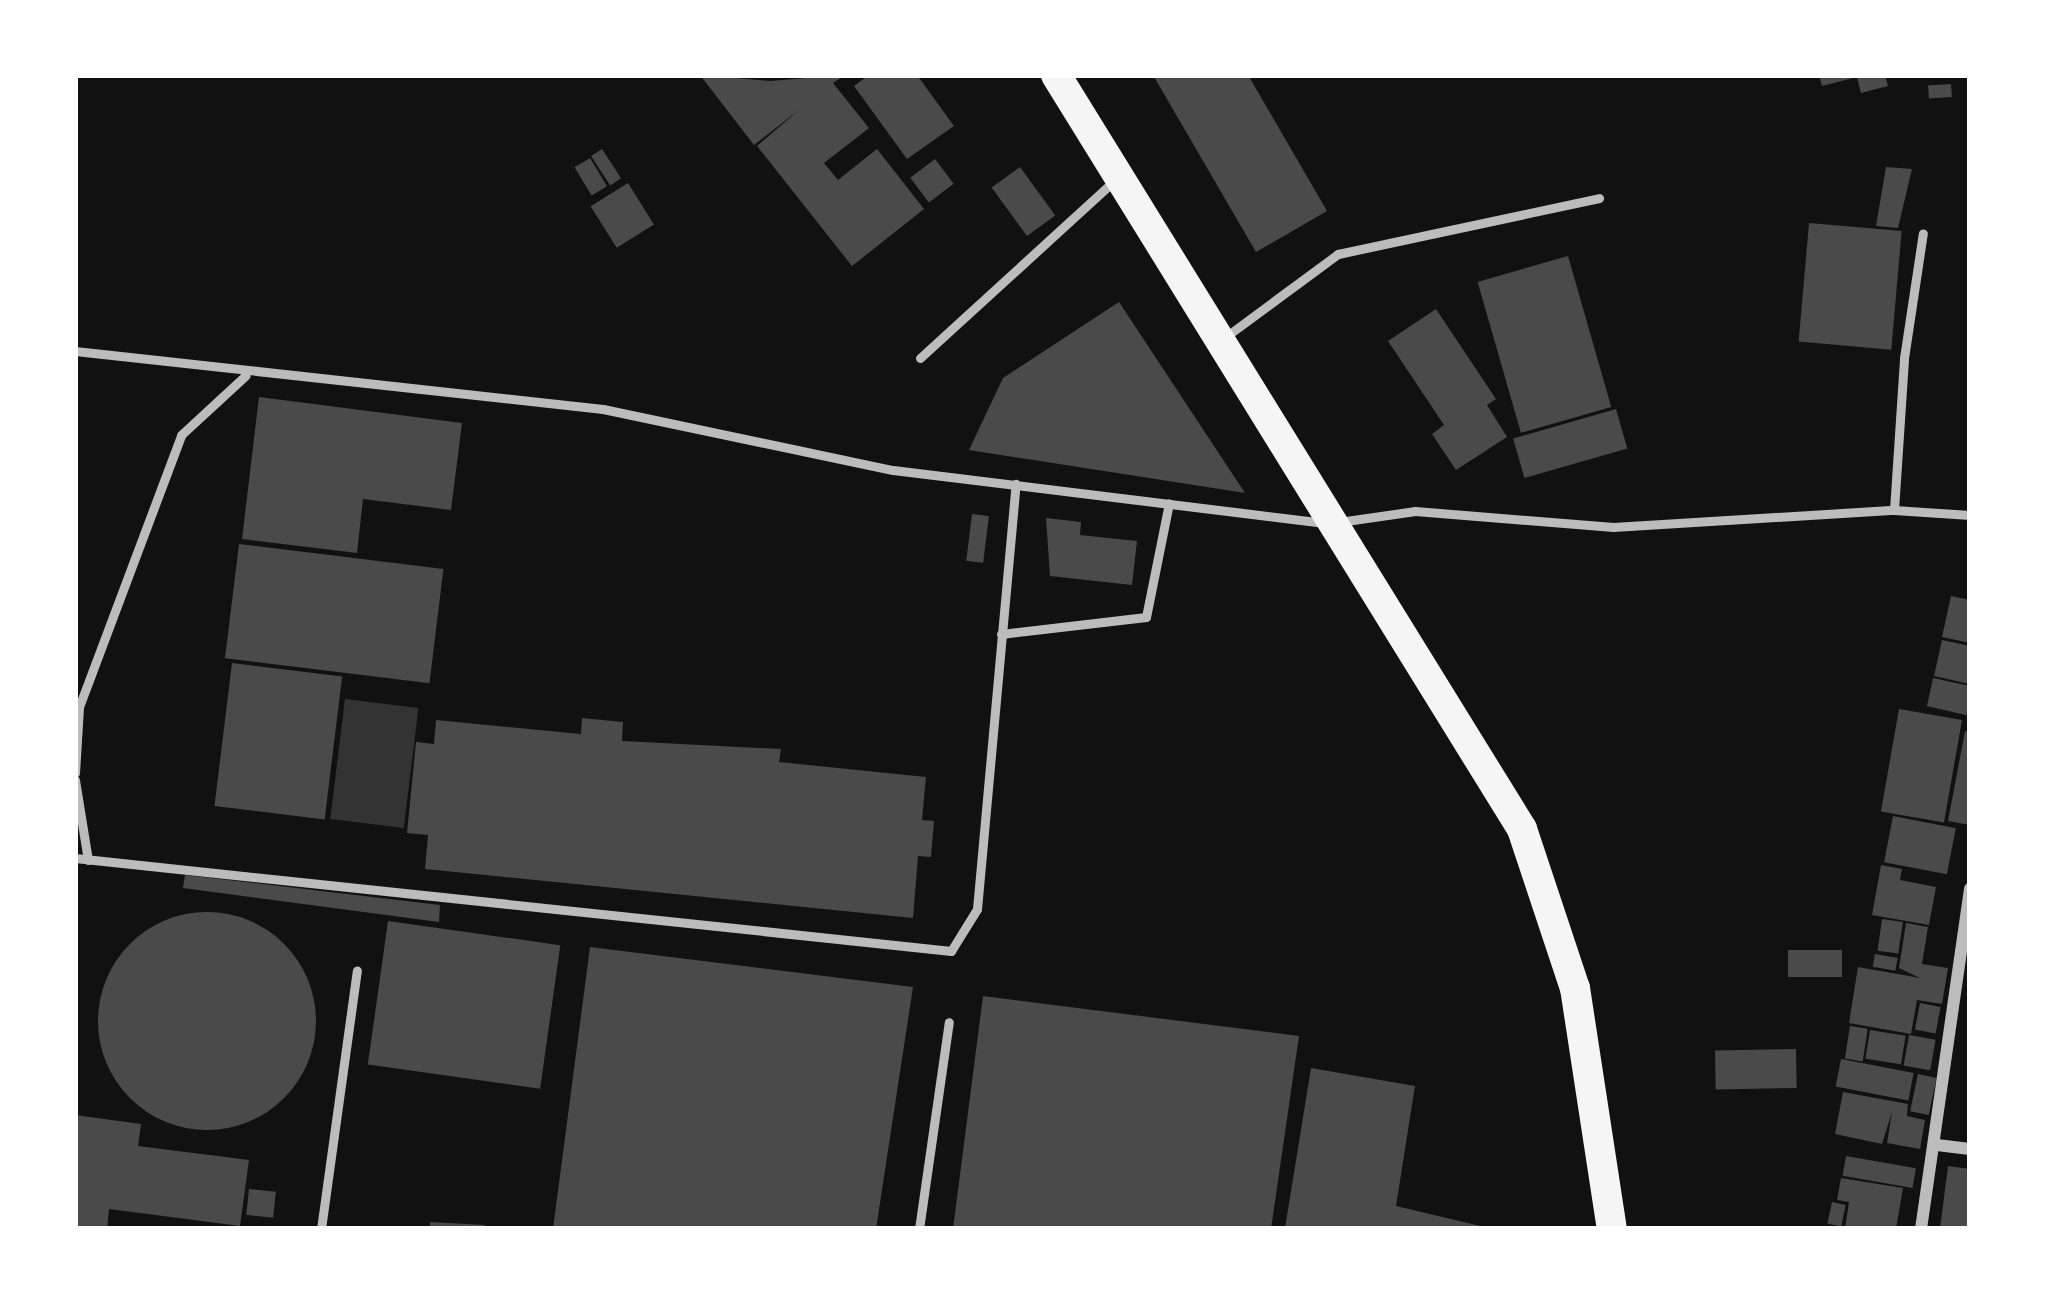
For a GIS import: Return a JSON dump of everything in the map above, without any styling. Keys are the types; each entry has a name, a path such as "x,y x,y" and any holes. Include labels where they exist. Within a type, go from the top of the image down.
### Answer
{"main road":[{"path":"1056,75 1522,829 1575,988 1612,1229"}],"street":[{"path":"1922,1229 1937,1145 1952,984 1970,889"},
{"path":"1952,984 1970,987"},
{"path":"1937,1145 1970,1149"}],"lane":[{"path":"920,358 1117,178"},
{"path":"1220,341 1338,254 1599,198"},
{"path":"1894,510 1904,358 1923,233"},
{"path":"75,351 247,374 603,409 893,470 1331,524 1414,511 1612,527 1894,510 1970,515"},
{"path":"88,860 75,777 80,707 181,435 247,374"},
{"path":"75,858 951,952 977,909 1016,484"},
{"path":"1000,634 1146,617 1169,503"},
{"path":"320,1226 357,970"},
{"path":"919,1229 949,1022"}],"shaded area":[{"path":"345,699 418,708 404,828 330,819"}],"building":[{"path":"700,75 770,81 845,75 833,83 869,128 824,163 838,180 877,149 924,209 852,266 757,146 799,110 754,145"},
{"path":"869,75 917,75 954,126 907,159 854,86"},
{"path":"1153,75 1248,75 1327,211 1256,252"},
{"path":"1819,75 1885,75 1888,86 1861,93 1857,77 1822,86"},
{"path":"1951,84 1952,97 1929,99 1928,86"},
{"path":"602,149 621,178 610,185 591,156"},
{"path":"590,158 607,186 592,196 575,167"},
{"path":"935,159 954,184 929,202 910,178"},
{"path":"1020,167 1055,216 1027,236 992,188"},
{"path":"1886,167 1912,169 1898,228 1876,226"},
{"path":"628,183 654,225 617,248 591,206"},
{"path":"1809,223 1902,231 1891,350 1799,342"},
{"path":"1568,256 1611,407 1521,433 1478,282"},
{"path":"1119,302 1245,493 969,450 1003,378"},
{"path":"1436,309 1496,399 1487,405 1507,437 1456,470 1432,434 1444,425 1388,341"},
{"path":"259,397 462,423 451,510 363,499 357,553 242,539"},
{"path":"1616,409 1627,448 1524,478 1513,438"},
{"path":"972,514 989,516 983,563 966,561"},
{"path":"1046,518 1081,522 1080,535 1137,541 1132,585 1050,576"},
{"path":"239,544 443,569 429,683 225,658"},
{"path":"1951,596 1970,600 1970,643 1942,637"},
{"path":"1942,640 1970,646 1970,684 1934,676"},
{"path":"232,663 342,677 325,819 214,806"},
{"path":"1933,678 1970,686 1970,716 1927,706"},
{"path":"1899,709 1962,720 1944,823 1881,811"},
{"path":"582,718 623,722 622,741 781,749 779,762 926,777 922,820 934,821 931,857 918,856 913,918 425,869 428,835 407,833 416,742 434,744 436,720 581,734"},
{"path":"1965,731 1970,732 1970,825 1948,821"},
{"path":"1893,816 1956,828 1947,874 1884,862"},
{"path":"1881,865 1902,869 1900,880 1936,887 1929,925 1872,915"},
{"path":"185,875 440,905 439,922 183,888"},
{"path":"207,912 249,921 284,944 307,979 316,1021 307,1063 284,1098 249,1121 207,1130 165,1121 130,1098 107,1063 98,1021 107,979 130,944 165,921"},
{"path":"1882,919 1903,922 1898,954 1878,951"},
{"path":"388,921 560,945 540,1089 368,1065"},
{"path":"1906,923 1928,927 1922,964 1948,968 1942,1004 1917,1000 1911,1034 1849,1023 1858,967 1920,978 1899,968"},
{"path":"590,947 913,987 876,1229 553,1229"},
{"path":"1788,950 1842,950 1842,977 1788,977"},
{"path":"1875,954 1898,958 1895,971 1873,967"},
{"path":"983,996 1299,1036 1271,1229 953,1229"},
{"path":"1920,1003 1941,1007 1935,1034 1915,1030"},
{"path":"1850,1026 1868,1029 1863,1061 1845,1059"},
{"path":"1870,1030 1906,1036 1901,1064 1865,1059"},
{"path":"1909,1035 1936,1040 1930,1070 1904,1066"},
{"path":"1796,1049 1797,1088 1716,1089 1715,1050"},
{"path":"1841,1059 1914,1073 1908,1101 1836,1086"},
{"path":"1311,1068 1415,1086 1396,1206 1493,1229 1285,1228"},
{"path":"1918,1074 1937,1078 1929,1115 1910,1111"},
{"path":"1843,1092 1908,1104 1907,1116 1925,1120 1920,1149 1887,1143 1892,1112 1882,1144 1835,1134"},
{"path":"75,1115 141,1124 138,1146 249,1160 240,1226 109,1209 107,1229 75,1229"},
{"path":"1846,1156 1916,1168 1912,1188 1843,1176"},
{"path":"1948,1166 1970,1169 1970,1229 1940,1229"},
{"path":"1841,1178 1903,1188 1896,1229 1845,1229 1849,1202 1837,1200"},
{"path":"249,1189 276,1192 273,1218 246,1215"},
{"path":"1832,1202 1846,1205 1841,1226 1827,1224"},
{"path":"430,1222 485,1225 484,1229 430,1229"}]}
